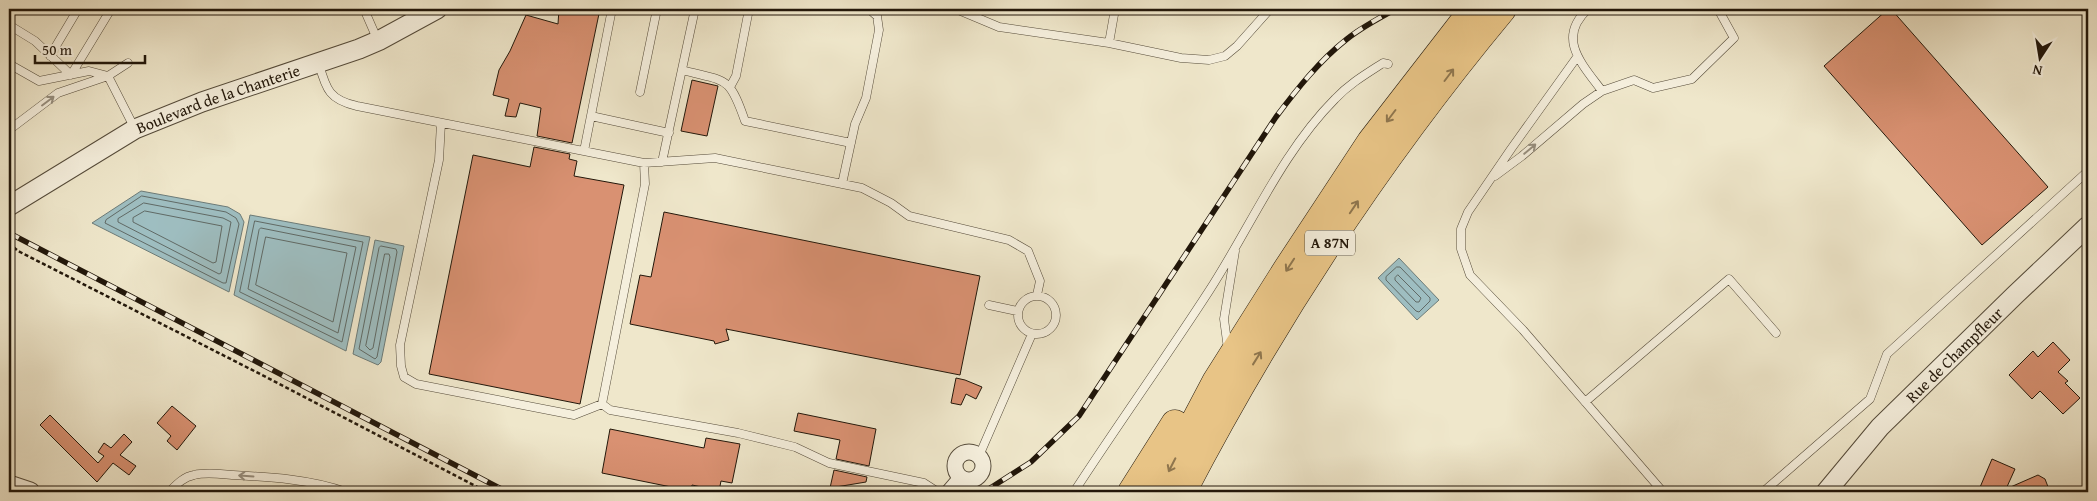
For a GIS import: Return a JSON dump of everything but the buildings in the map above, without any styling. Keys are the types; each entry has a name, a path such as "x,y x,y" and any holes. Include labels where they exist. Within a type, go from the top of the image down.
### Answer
{"highway":[{"name":"A 87N","path":"1158,492 1371,142 1474,9"},
{"name":"A 87N","path":"1182,492 1228,376 1309,274 1393,149 1469,48 1502,9"},
{"path":"1132,492 1188,403 1228,376 1236,418 1199,492"}],"street":[{"name":"Boulevard de la Chanterie","path":"9,206 135,129 202,102 319,64 378,41 437,9"},
{"name":"Rue de Champfleur","path":"1826,492 1880,427 2015,294 2088,226"},
{"path":"949,492 961,478 968,481 980,475 983,462 979,456"},
{"path":"9,485 30,492"}],"lane":[{"path":"50,56 78,9"},
{"path":"71,76 111,9"},
{"path":"364,9 378,41"},
{"path":"584,151 612,9"},
{"path":"640,92 657,9"},
{"path":"662,162 695,9"},
{"path":"730,87 736,76 750,9"},
{"path":"842,184 855,124 866,98 879,30 877,16 869,9"},
{"path":"956,9 998,27 1109,43 1181,58 1209,60 1225,56 1237,46 1270,9"},
{"path":"1109,43 1116,9"},
{"path":"1588,9 1578,18 1572,35 1577,57 1602,91"},
{"path":"1492,179 1583,104 1602,91 1634,80 1653,88 1692,79 1734,38 1718,9"},
{"path":"9,25 35,41 71,76"},
{"path":"1577,57 1468,212 1461,229 1461,249 1470,275 1522,330 1663,492"},
{"path":"1074,492 1236,248 1272,183 1323,112 1350,85 1383,62 1388,64"},
{"path":"9,130 58,93 108,76 128,63"},
{"path":"9,64 38,81 89,71 108,76 135,129"},
{"path":"319,64 324,85 339,101 644,163 715,158 862,188 891,202 909,216 1009,240 1028,251 1040,282 1037,295"},
{"path":"682,70 726,81 736,94 745,121 851,143"},
{"path":"591,116 669,133"},
{"path":"441,123 439,160 400,345 401,366 404,377 416,384 574,415 602,404"},
{"path":"602,404 645,184 644,163"},
{"path":"1764,492 1870,399 1887,354 2088,171"},
{"path":"1228,376 1224,319 1236,248"},
{"path":"1585,402 1729,279 1776,333"},
{"path":"1037,295 1046,297 1053,303 1056,312 1055,321 1050,329 1042,334 1032,334 1023,329 1018,321 1017,311 1020,303 1028,297 1037,295"},
{"path":"989,305 1017,311"},
{"path":"979,456 1032,334"},
{"path":"602,404 610,410 738,433 795,447 829,463 924,483 938,492"},
{"path":"169,492 181,480 194,475 220,474 302,481 346,492"}],"path":[{"path":"9,243 18,252 268,378 487,492"}],"water":[{"path":"141,191 228,207 240,214 244,222 229,292 92,223"},
{"path":"250,215 370,237 346,351 234,295"},
{"path":"375,240 404,246 381,362 378,365 353,354"},
{"path":"1399,258 1439,300 1417,320 1378,278"}],"railway":[{"path":"984,492 1031,462 1079,416 1276,117 1292,96 1327,57 1347,39 1396,9"},
{"path":"9,233 507,492"}]}
